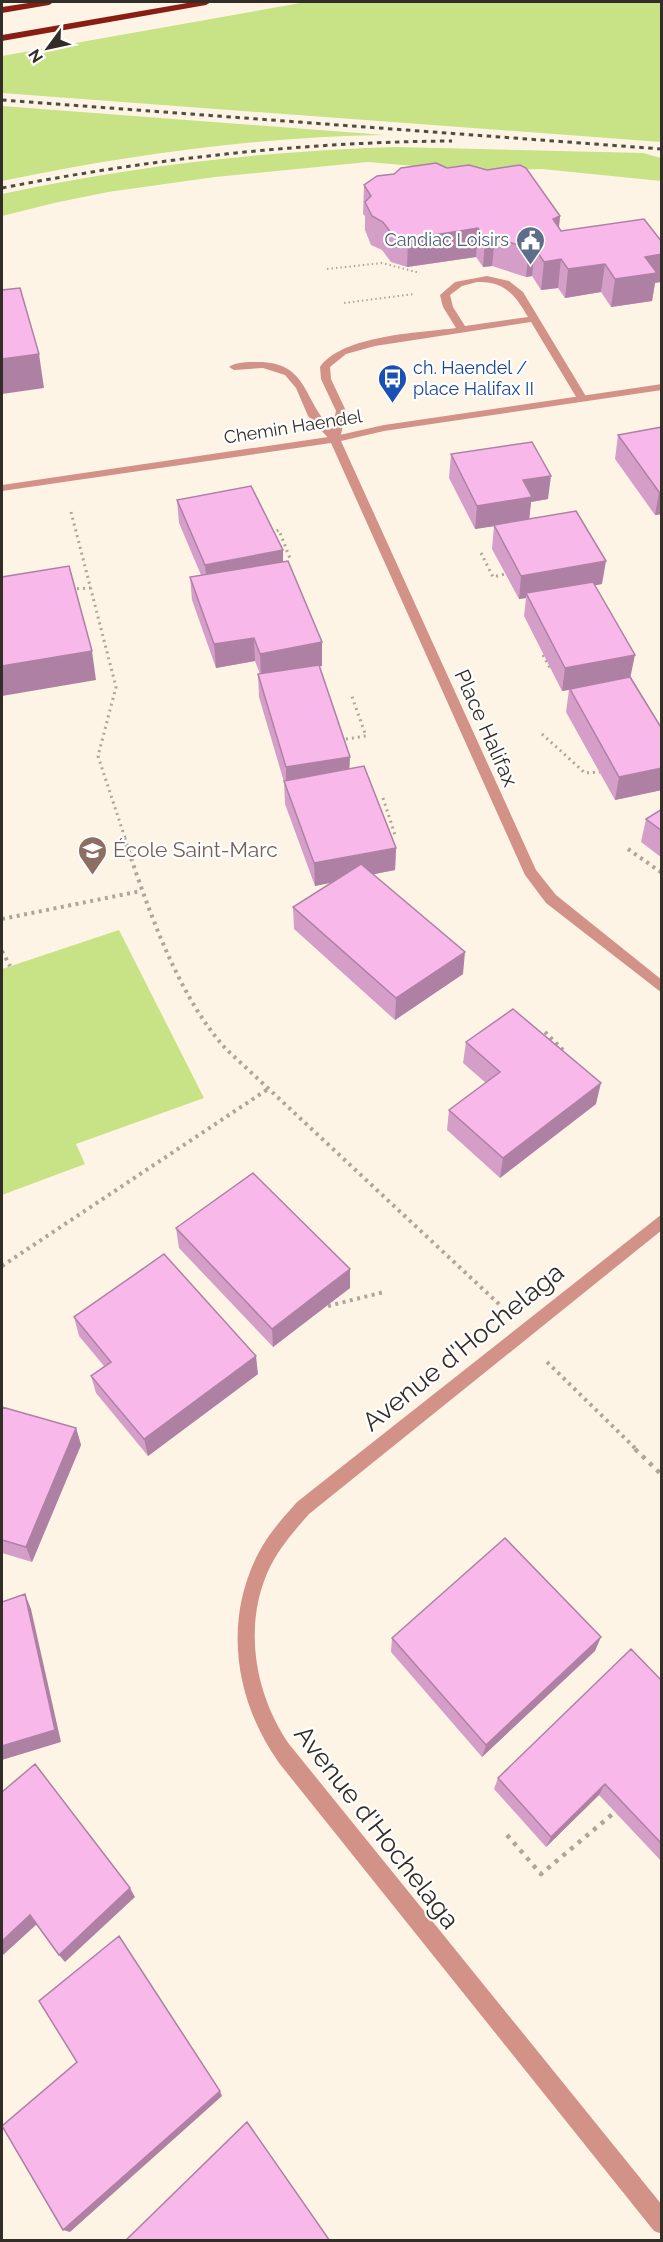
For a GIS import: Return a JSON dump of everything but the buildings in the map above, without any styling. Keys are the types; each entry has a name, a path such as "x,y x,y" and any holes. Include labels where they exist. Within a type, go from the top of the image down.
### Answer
{"highway":[{"path":"2,10 49,2"},
{"path":"2,38 206,2"}],"street":[{"path":"462,330 448,307 445,295 455,284 474,279 495,280 512,286 582,398"},
{"path":"335,439 341,411 326,379 325,368 331,359 342,352 365,345 534,319"},
{"name":"Place Halifax","path":"234,367 255,364 272,365 288,372 298,381 312,415 335,439 530,872 550,899 662,988"},
{"name":"Chemin Haendel","path":"2,488 335,439 384,428 662,387"},
{"name":"Avenue d'Hochelaga","path":"662,1220 303,1508 284,1527 258,1573 247,1604 244,1640 248,1673 256,1700 272,1736 301,1776 662,2223"}],"path":[{"path":"327,269 382,263 424,274"},
{"path":"344,303 396,296"},
{"path":"71,511 116,687 98,756 141,891 194,1006 209,1030 268,1089 497,1301"},
{"path":"265,534 279,530 291,561"},
{"path":"481,553 493,577 505,574"},
{"path":"69,589 91,588"},
{"path":"543,655 552,672"},
{"path":"336,741 366,736 351,694"},
{"path":"542,734 585,773 600,772"},
{"path":"382,839 396,838 383,798"},
{"path":"628,849 662,873"},
{"path":"2,919 141,891"},
{"path":"2,951 10,966"},
{"path":"545,1032 564,1051 556,1058"},
{"path":"2,1266 268,1089"},
{"path":"328,1305 384,1292"},
{"path":"548,1364 662,1475"},
{"path":"507,1835 541,1874 615,1812"}],"green space":[{"path":"306,2 661,2 661,142 2,93 2,56"},
{"path":"2,106 385,135 288,139 192,149 96,163 2,181"},
{"path":"396,147 643,153 661,158 661,181 542,169 472,171 368,162 215,177 108,192 2,216 2,194 100,175 247,156"},
{"path":"119,930 204,1098 76,1144 85,1164 2,1195 2,969"}],"railway":[{"path":"2,100 662,149"},
{"path":"2,188 114,169 226,154 339,145 452,141"}],"place":[{"name":"Candiac Loisirs","path":"530,266"},
{"name":"ch. Haendel / place Halifax II","path":"392,404"},
{"name":"École Saint-Marc","path":"92,876"}]}
